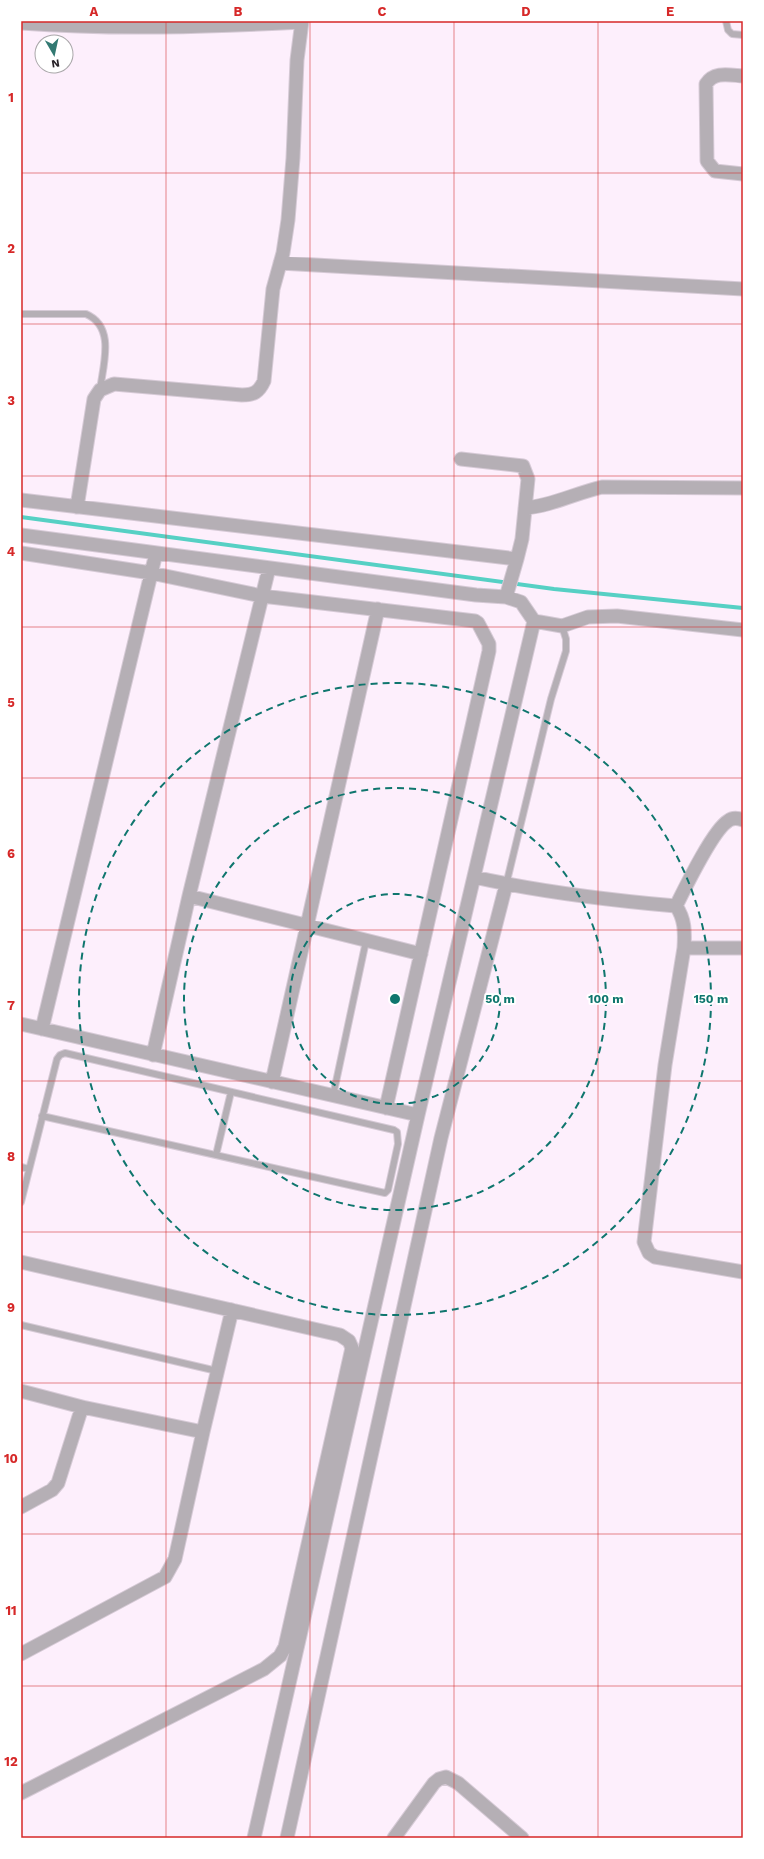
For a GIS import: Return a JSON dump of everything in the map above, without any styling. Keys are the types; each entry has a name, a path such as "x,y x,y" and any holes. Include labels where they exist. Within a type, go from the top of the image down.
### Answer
{"street":[{"path":"21,23 79,27 197,27 302,22 297,60 293,158 288,220 283,253 273,289 264,381 256,393 242,395 114,384 100,390 94,399 77,507"},
{"path":"743,76 719,74 709,79 706,84 706,161 715,171 743,174"},
{"path":"280,263 743,289"},
{"path":"461,459 523,466 528,479 522,538 507,593"},
{"path":"525,508 536,507 602,487 743,488"},
{"path":"21,500 515,565"},
{"path":"21,535 476,595 507,593 521,602 534,621 562,626 588,617 617,616 743,630"},
{"path":"21,553 151,573 262,596 475,621 489,644 489,651 386,1108"},
{"path":"42,1029 156,553"},
{"path":"153,1055 189,896 269,568"},
{"path":"272,1082 378,609"},
{"path":"21,1793 264,1669 280,1656 285,1647 418,1115 534,621"},
{"path":"676,906 707,848 725,823 732,819 743,820"},
{"path":"474,877 506,885 592,897 676,906"},
{"path":"287,1838 441,1138 506,885"},
{"path":"189,896 421,954"},
{"path":"676,906 683,920 685,931 684,948 665,1065 644,1242 649,1252 655,1257 743,1272"},
{"path":"684,948 743,948"},
{"path":"21,1024 418,1115"},
{"path":"21,1262 340,1335 349,1341 352,1348 353,1371 256,1838"},
{"path":"21,1654 165,1577 175,1558 232,1310"},
{"path":"21,1391 82,1406 203,1432"},
{"path":"21,1507 52,1490 58,1484 82,1406"},
{"path":"394,1838 434,1783 439,1779 446,1777 458,1783 522,1838"}],"lane":[{"path":"726,21 728,30 732,34 743,35"},
{"path":"21,314 86,314 93,317 100,324 105,340 100,390"},
{"path":"506,885 551,699 566,651 562,626"},
{"path":"333,1096 366,941"},
{"path":"21,1202 42,1116 57,1059 60,1055 65,1053 394,1130 397,1132 398,1144 388,1190 385,1193 42,1116"},
{"path":"216,1155 231,1092"},
{"path":"21,1167 29,1169"},
{"path":"21,1325 217,1371"}],"waterway":[{"path":"21,517 554,589 743,608"}]}
